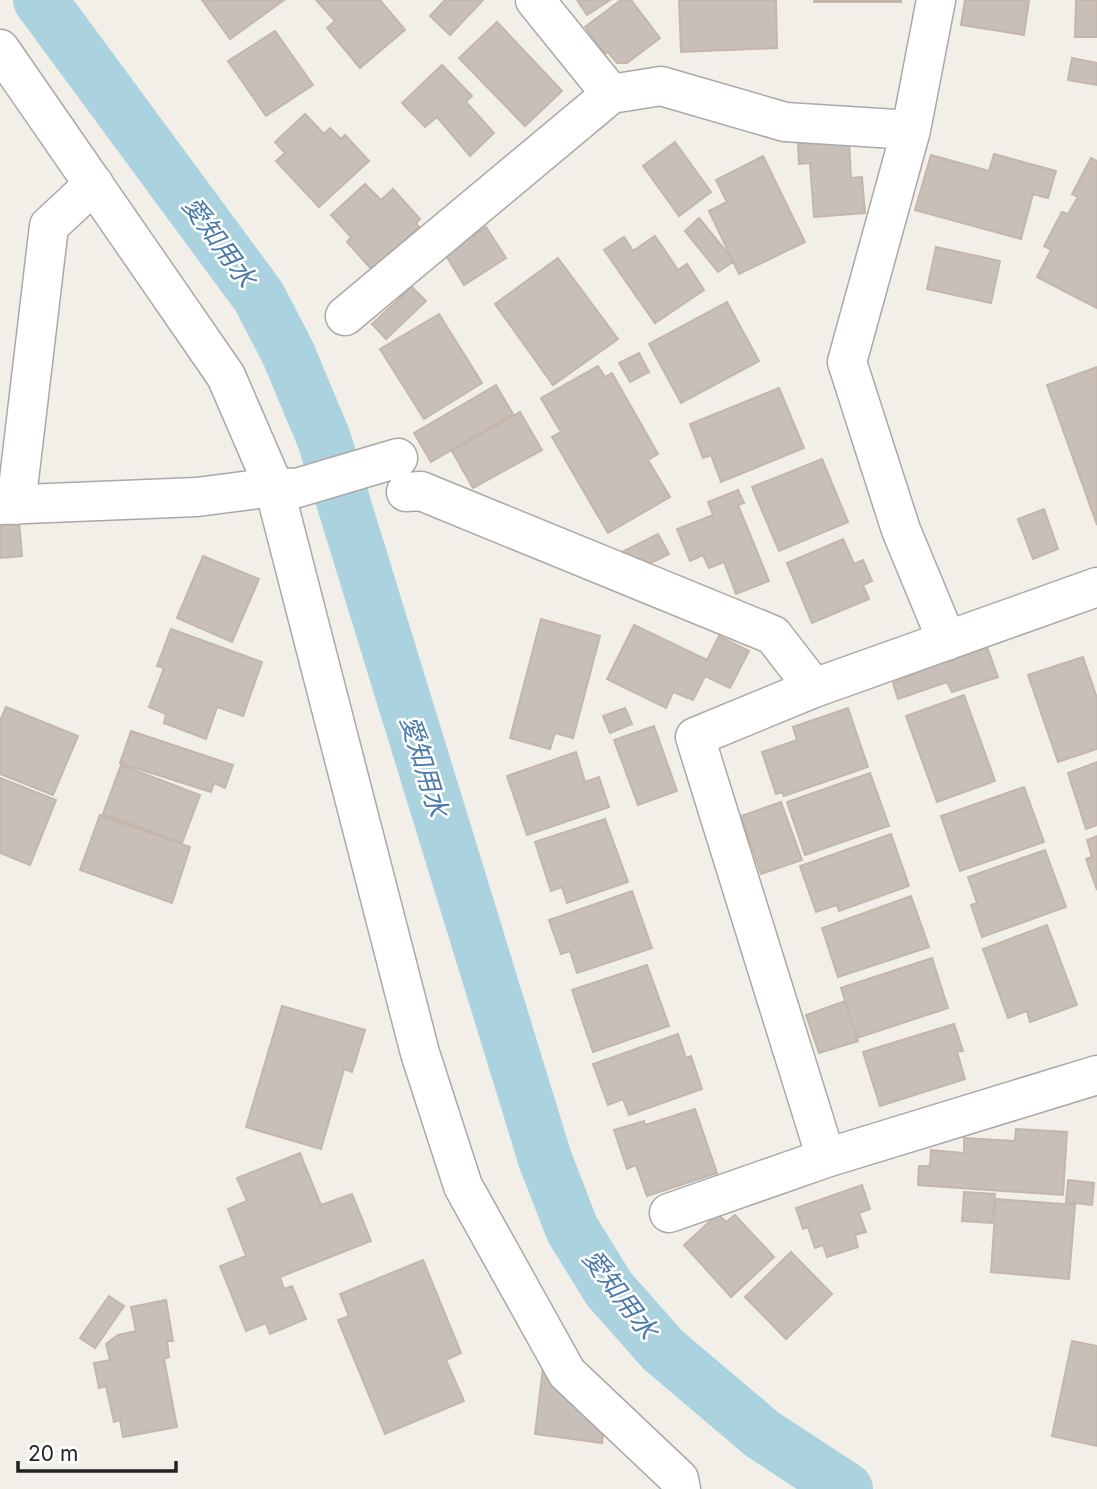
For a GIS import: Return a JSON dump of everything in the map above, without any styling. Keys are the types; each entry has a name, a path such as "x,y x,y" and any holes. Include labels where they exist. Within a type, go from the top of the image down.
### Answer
{"street":[{"path":"536,0 611,94"},
{"path":"936,0 911,130 847,362 901,530 947,641"},
{"path":"0,49 226,376 285,487 420,1053 463,1186 566,1373 679,1479 681,1489"},
{"path":"345,316 611,94 661,86 785,122 911,130"},
{"path":"94,184 49,226 8,505 197,497 402,475 421,491 773,635 814,688"},
{"path":"826,1158 695,737 814,688 1097,587"},
{"path":"669,1213 826,1158 1097,1075"}],"building":[{"path":"202,0 284,0 230,39"},
{"path":"316,0 380,0 405,30 360,68 327,28 335,21"},
{"path":"445,0 483,0 450,35 430,16"},
{"path":"577,0 610,0 587,15"},
{"path":"621,0 631,0 660,38 627,63 617,63 608,52 605,54 585,27"},
{"path":"679,0 776,0 777,48 681,52"},
{"path":"901,0 901,2 814,2"},
{"path":"965,0 1029,0 1024,35 961,25"},
{"path":"1076,0 1097,0 1097,37 1075,37"},
{"path":"497,22 562,91 525,126 459,58"},
{"path":"275,31 313,85 266,116 228,61"},
{"path":"1072,58 1097,63 1097,85 1068,80"},
{"path":"442,65 472,96 466,102 494,133 470,156 437,117 425,127 402,103"},
{"path":"305,114 324,134 330,128 341,139 345,135 369,161 319,207 276,161 285,153 275,142"},
{"path":"849,140 851,178 862,177 865,213 814,217 810,163 799,164 798,144"},
{"path":"675,142 711,192 679,216 643,166"},
{"path":"994,154 1056,171 1048,198 1033,194 1021,239 915,210 931,155 989,171"},
{"path":"763,156 805,242 739,274 709,211 727,202 716,180"},
{"path":"1091,158 1097,161 1097,308 1037,277 1051,250 1044,246 1062,212 1068,214 1078,197 1072,194"},
{"path":"365,184 381,200 393,189 420,219 416,223 419,227 373,271 347,242 351,237 331,215"},
{"path":"699,218 734,261 718,272 685,231"},
{"path":"486,227 506,258 464,285 445,254"},
{"path":"655,236 678,270 687,264 704,290 655,323 604,250 624,237 633,251"},
{"path":"936,247 1000,261 991,303 927,289"},
{"path":"558,258 618,339 553,385 495,304"},
{"path":"412,287 426,301 386,339 372,324"},
{"path":"727,302 759,361 681,403 649,344"},
{"path":"439,314 482,383 424,419 380,349"},
{"path":"639,353 649,372 630,382 619,363"},
{"path":"598,366 605,377 612,373 658,454 648,460 670,497 608,533 552,437 561,432 541,398"},
{"path":"1097,367 1097,525 1047,385"},
{"path":"496,385 513,414 431,462 414,433"},
{"path":"779,388 804,448 721,482 711,455 703,458 690,424"},
{"path":"520,412 542,450 473,488 452,451"},
{"path":"822,459 848,522 779,551 752,487"},
{"path":"738,490 744,503 738,505 769,581 736,594 724,562 709,568 703,555 690,561 677,529 713,515 708,502"},
{"path":"1044,509 1058,549 1033,559 1018,519"},
{"path":"19,521 22,556 0,558 0,523"},
{"path":"658,534 669,554 647,565 620,553"},
{"path":"843,539 854,564 863,560 872,581 863,585 869,599 812,623 787,563"},
{"path":"203,556 259,579 232,642 177,618"},
{"path":"541,619 600,636 573,738 555,733 550,749 510,738"},
{"path":"634,625 707,660 719,636 749,651 730,688 705,676 693,700 673,692 666,708 607,679"},
{"path":"171,629 262,662 243,716 217,707 206,739 164,723 166,714 149,707 164,668 157,666"},
{"path":"984,639 998,677 952,692 947,682 898,699 893,683"},
{"path":"1083,657 1097,698 1097,749 1058,762 1028,675"},
{"path":"964,695 995,781 937,802 906,716"},
{"path":"6,707 78,736 53,795 0,774 0,721"},
{"path":"625,708 632,724 610,733 603,716"},
{"path":"848,708 868,767 784,796 782,792 776,794 762,752 797,740 793,727"},
{"path":"654,726 677,791 638,805 614,740"},
{"path":"131,731 233,765 225,788 214,783 211,792 120,763"},
{"path":"576,752 585,782 599,777 609,807 527,835 507,776"},
{"path":"1097,762 1097,825 1086,829 1068,773"},
{"path":"121,765 200,795 182,843 103,814"},
{"path":"870,773 889,826 805,855 787,802"},
{"path":"0,778 56,800 30,865 0,853"},
{"path":"1024,787 1044,842 960,871 941,816"},
{"path":"781,802 802,860 761,874 741,816"},
{"path":"100,815 190,847 172,903 80,870"},
{"path":"605,819 628,882 567,903 562,887 551,891 535,842"},
{"path":"891,834 909,886 839,911 837,905 816,912 800,866"},
{"path":"1097,836 1097,890 1086,859 1092,857 1087,840"},
{"path":"1045,850 1066,907 982,937 971,905 977,903 968,877"},
{"path":"632,891 652,948 577,973 570,951 561,954 549,920"},
{"path":"911,896 929,947 838,977 822,928"},
{"path":"1047,925 1077,1005 1030,1022 1027,1011 1008,1018 983,949"},
{"path":"932,958 948,1008 857,1038 841,988"},
{"path":"647,965 669,1026 593,1052 572,990"},
{"path":"845,1001 858,1041 819,1053 806,1015"},
{"path":"282,1006 365,1030 352,1072 344,1069 321,1149 246,1127"},
{"path":"954,1024 963,1051 957,1052 965,1079 880,1106 863,1052"},
{"path":"678,1034 686,1058 691,1056 702,1089 629,1115 623,1099 608,1105 593,1064"},
{"path":"695,1109 717,1173 647,1196 636,1165 627,1169 614,1130 644,1121 645,1125"},
{"path":"1016,1129 1067,1132 1063,1195 918,1185 919,1166 930,1166 931,1150 964,1153 964,1138 1015,1141"},
{"path":"300,1153 321,1205 352,1194 371,1241 280,1277 284,1289 292,1286 306,1319 270,1334 266,1323 246,1331 220,1266 246,1256 228,1209 247,1201 237,1178"},
{"path":"1068,1180 1094,1183 1092,1205 1066,1202"},
{"path":"862,1185 870,1209 859,1213 866,1232 855,1235 858,1247 827,1257 823,1245 815,1248 808,1227 803,1229 796,1208"},
{"path":"964,1192 995,1194 992,1223 962,1221"},
{"path":"996,1199 1075,1205 1069,1279 991,1272"},
{"path":"718,1214 726,1222 735,1215 774,1257 731,1297 684,1245"},
{"path":"791,1252 832,1294 786,1339 745,1297"},
{"path":"423,1260 461,1353 446,1360 464,1401 385,1434 338,1320 349,1316 340,1294"},
{"path":"109,1296 124,1306 95,1348 80,1338"},
{"path":"166,1300 173,1341 167,1341 169,1357 164,1359 177,1427 123,1437 120,1420 114,1422 106,1386 99,1388 94,1363 110,1360 106,1344 118,1335 136,1331 131,1307"},
{"path":"1072,1341 1097,1346 1097,1446 1052,1436"},
{"path":"543,1368 603,1432 602,1443 535,1434"}],"waterway":[{"name":"愛知用水","path":"40,0 259,297 288,353 324,439 545,1159 572,1229 609,1289 663,1350 762,1434 846,1489"}]}
